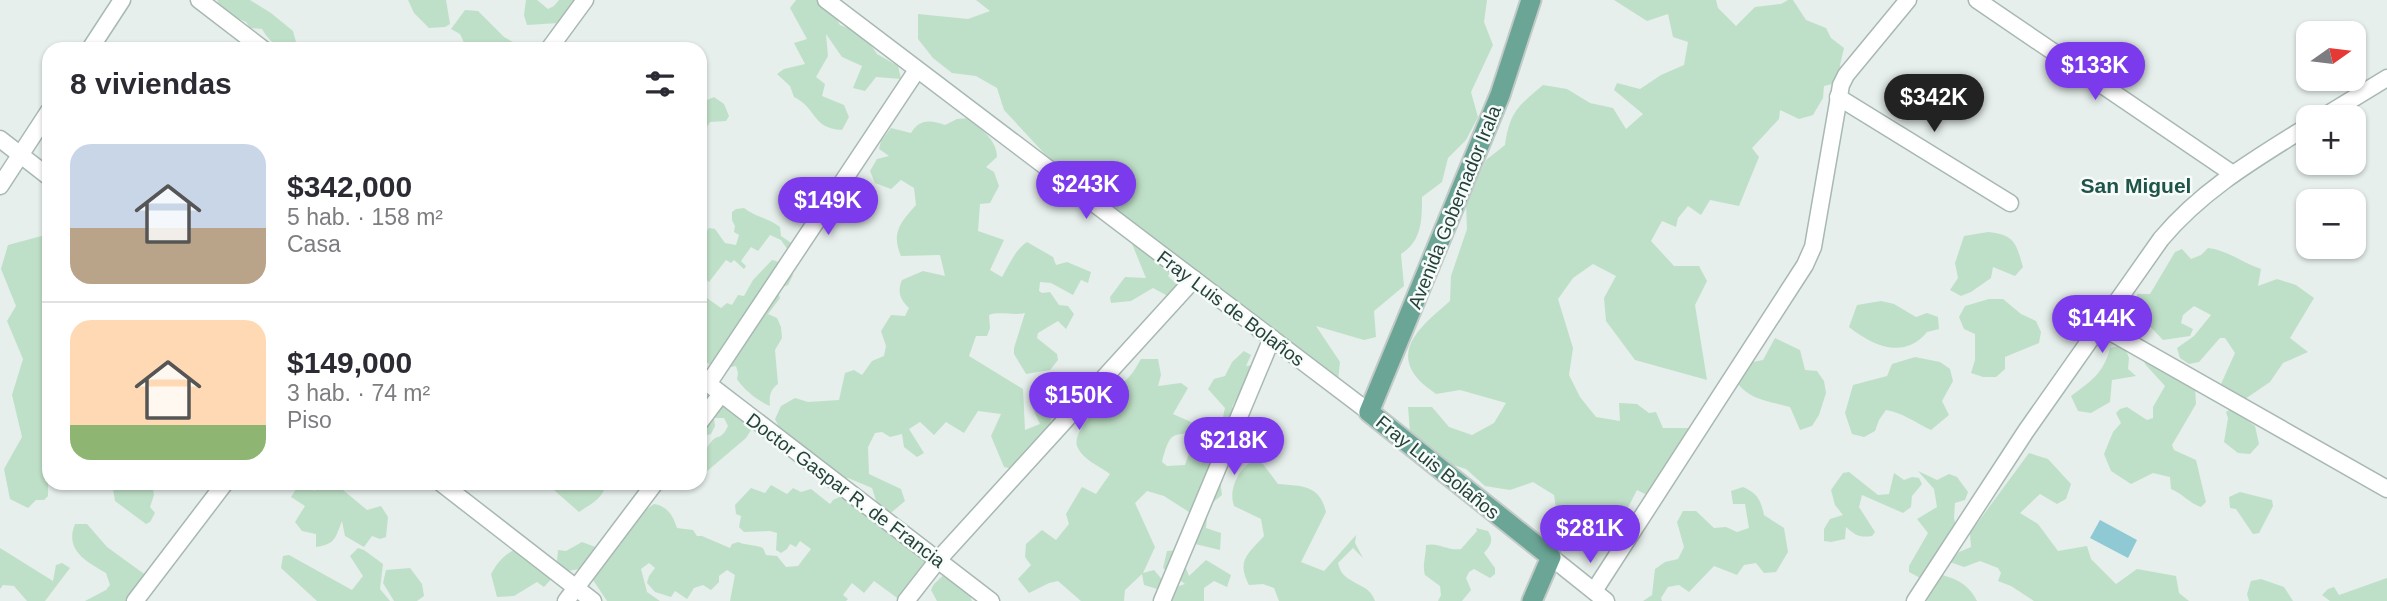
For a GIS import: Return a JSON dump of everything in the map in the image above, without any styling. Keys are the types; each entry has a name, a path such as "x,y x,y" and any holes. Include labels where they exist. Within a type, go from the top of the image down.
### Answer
{"main road":[{"name":"Avenida Gobernador Irala","path":"1369,412 1500,95 1531,0"},
{"name":"Fray Luis Bolaños","path":"1369,412 1551,557"},
{"path":"1532,601 1551,557"}],"street":[{"path":"95,42 122,0"},
{"path":"199,0 254,42"},
{"path":"554,42 585,0"},
{"name":"Fray Luis de Bolaños","path":"826,0 1369,412"},
{"path":"1600,596 1805,265 1813,247 1838,97 1846,75 1908,0"},
{"path":"1977,0 2233,174"},
{"path":"710,385 917,70"},
{"path":"2343,105 2387,78"},
{"path":"1838,97 2010,203"},
{"path":"0,186 42,122"},
{"path":"1915,601 2019,442 2153,250 2178,219 2211,189 2296,134"},
{"path":"0,139 42,172"},
{"path":"906,601 938,560 1194,279"},
{"path":"2100,326 2387,489"},
{"path":"1162,601 1272,338"},
{"name":"Doctor Gaspar R. de Francia","path":"710,385 991,601"},
{"path":"135,601 220,490"},
{"path":"449,490 571,594 593,601"},
{"path":"571,594 649,490"},
{"name":"Fray Luis Bolaños","path":"1551,557 1600,596"}],"green space":[{"path":"217,0 250,0 293,31 296,42 273,42 262,29 250,28 246,22 223,12"},
{"path":"408,0 446,0 450,24 429,28 414,13"},
{"path":"526,0 537,0 548,9 559,0 576,0 559,23 527,25 524,15"},
{"path":"796,0 822,0 828,3 840,25 863,34 877,54 898,66 901,79 876,77 865,91 853,88 862,66 842,57 826,34 828,56 816,77 825,84 822,96 844,105 849,117 842,130 820,122 794,97 790,86 777,74 784,69 805,64 794,43 807,39 790,8"},
{"path":"976,0 1487,0 1484,22 1493,45 1471,92 1478,117 1466,140 1448,158 1442,182 1422,197 1421,222 1417,236 1401,254 1404,286 1374,311 1376,337 1364,340 1316,326 1340,362 1338,381 1286,349 1253,337 1236,312 1174,266 1168,276 1185,292 1184,305 1153,288 1131,301 1111,303 1110,297 1125,277 1146,278 1128,234 1113,217 1116,192 1103,173 1054,164 1004,110 997,88 976,76 952,73 933,58 918,39 918,14 968,19 990,11"},
{"path":"1614,0 1716,0 1718,8 1736,26 1755,7 1793,0 1806,20 1826,28 1831,38 1844,48 1840,65 1845,81 1824,86 1823,98 1813,115 1799,119 1780,110 1779,119 1752,148 1759,157 1739,206 1710,200 1701,215 1688,206 1678,218 1676,227 1662,221 1651,241 1674,266 1699,266 1707,281 1695,305 1707,380 1635,360 1606,321 1604,298 1616,276 1593,264 1573,278 1558,299 1573,348 1569,375 1580,397 1596,417 1620,421 1619,403 1637,404 1649,413 1656,412 1663,428 1688,428 1691,446 1649,496 1637,490 1619,525 1579,538 1558,521 1554,495 1533,482 1510,490 1485,486 1466,469 1418,454 1410,432 1408,407 1432,407 1449,427 1472,435 1494,423 1506,403 1460,390 1436,394 1418,379 1410,367 1408,356 1415,336 1450,301 1451,276 1467,229 1466,205 1486,160 1505,145 1512,117 1521,105 1543,85 1567,89 1590,103 1613,108 1626,129 1643,114 1614,90 1617,83 1640,89 1661,75 1684,65 1688,42 1673,37 1668,14 1647,21"},
{"path":"465,10 478,11 504,37 513,42 464,42 460,34 451,29"},
{"path":"714,97 724,104 729,116 726,121 710,122 707,127 707,100"},
{"path":"969,118 987,135 994,145 997,157 986,167 994,172 999,186 990,203 980,204 978,231 1004,240 990,270 1002,277 1016,253 1027,242 1053,257 1056,265 1067,262 1091,272 1088,283 1081,280 1073,295 1051,283 1040,282 1039,291 1050,292 1059,305 1068,306 1074,314 1066,329 1058,321 1038,333 1037,338 1057,354 1058,360 1050,370 1026,374 1014,354 1025,313 989,315 990,328 987,336 976,336 969,356 1023,389 1025,430 1040,424 1029,400 1053,412 1043,450 1028,472 1004,467 991,436 1001,414 978,411 964,433 946,422 934,435 920,422 909,429 924,453 917,457 904,447 902,434 890,437 882,432 875,433 868,447 869,474 901,489 905,501 892,512 879,510 872,488 848,478 832,478 786,442 775,419 781,406 795,398 808,402 839,400 845,373 854,370 862,375 872,361 884,356 886,346 881,331 891,315 905,316 909,308 900,295 902,280 923,271 945,276 940,255 901,256 898,248 899,229 916,205 914,188 901,180 891,189 875,183 870,171 877,159 889,156 879,149 881,141 891,128 911,133 918,125 926,122 945,125 957,119"},
{"path":"744,208 780,227 781,236 797,247 790,253 781,240 770,235 758,251 751,247 741,261 746,266 744,269 734,260 731,263 726,260 709,282 707,231 709,228 715,229 725,243 736,245 739,235 734,232 732,212"},
{"path":"1988,232 2004,235 2013,242 2023,267 2015,276 1993,267 1991,278 1961,296 1950,290 1958,278 1955,263 1964,236"},
{"path":"42,236 42,490 48,490 48,496 44,500 36,500 28,508 10,499 4,469 22,437 12,395 23,359 7,321 16,306 1,269 8,245"},
{"path":"2208,248 2222,251 2261,269 2258,286 2277,279 2296,285 2314,298 2290,338 2308,352 2283,363 2270,382 2245,399 2221,384 2235,353 2225,338 2220,338 2199,362 2189,364 2180,358 2177,348 2194,336 2211,315 2194,306 2183,315 2181,323 2193,329 2190,336 2163,340 2139,315 2137,294 2150,294 2175,252 2182,249 2191,259"},
{"path":"772,260 787,267 793,275 788,285 780,288 780,298 768,314 777,318 782,338 775,350 778,384 771,394 770,406 752,395 740,383 736,366 722,369 707,363 707,298 721,308 727,303 732,305 738,295 744,296 753,280"},
{"path":"1989,299 2003,299 2021,314 2036,321 2041,332 2039,343 2005,357 2005,369 1996,377 1971,373 1975,360 1975,334 1964,329 1959,317 1965,306"},
{"path":"1881,301 1894,304 1916,317 1927,313 1938,317 1939,329 1927,332 1918,341 1899,348 1868,340 1849,327 1857,305"},
{"path":"1775,338 1800,350 1805,370 1817,371 1824,381 1826,393 1819,415 1812,426 1800,430 1790,407 1750,395 1733,376 1738,365 1763,360"},
{"path":"2124,345 2129,358 2128,369 2136,376 2112,380 2110,402 2091,413 2078,411 2071,396 2100,370 2110,348"},
{"path":"1244,351 1251,355 1246,366 1254,365 1232,407 1242,416 1231,433 1233,457 1218,466 1222,495 1208,506 1206,528 1221,533 1220,550 1191,543 1189,512 1164,496 1147,491 1135,503 1155,547 1143,573 1154,570 1170,589 1185,584 1163,568 1167,551 1179,550 1189,576 1206,560 1231,575 1227,587 1214,581 1204,588 1204,601 1166,601 1167,592 1144,585 1142,574 1125,590 1124,601 1081,601 1058,581 1029,593 1018,579 1031,565 1025,557 1026,544 1042,530 1056,540 1069,524 1066,514 1082,487 1096,494 1110,474 1087,458 1077,446 1081,429 1096,409 1131,375 1141,359 1158,359 1161,375 1158,386 1181,383 1188,388 1173,414 1202,427 1205,432 1179,434 1171,439 1162,462 1167,466 1185,465 1192,444 1220,431 1225,408 1208,389 1214,379 1225,376 1232,362"},
{"path":"1915,357 1940,362 1950,369 1953,381 1942,401 1949,415 1931,430 1903,415 1886,410 1875,431 1864,437 1852,434 1845,413 1853,385 1887,376 1892,364"},
{"path":"2143,358 2195,386 2196,404 2172,445 2174,450 2196,460 2206,502 2201,507 2171,489 2170,477 2153,473 2131,484 2111,471 2104,454 2113,432 2121,423 2116,413 2120,409 2127,407 2147,420 2153,418 2153,407 2165,386 2145,364"},
{"path":"707,387 757,420 746,438 707,471 707,449 728,426 724,418 714,418 715,426 711,434 707,435"},
{"path":"2231,409 2255,426 2259,444 2250,454 2238,453 2224,442 2228,418 2226,412"},
{"path":"2029,453 2048,459 2071,484 2066,499 2057,504 2040,494 2020,513 2038,524 2058,551 2087,546 2091,559 2116,584 2137,569 2176,576 2179,593 2189,601 2034,601 1998,581 2001,573 1998,568 1980,561 1964,567 1950,562 1959,552 1971,547 1970,533"},
{"path":"1254,460 1263,464 1278,484 1309,489 1315,492 1323,503 1326,512 1301,562 1324,571 1356,535 1355,543 1363,558 1353,548 1338,563 1340,570 1347,578 1365,588 1375,601 1279,601 1274,588 1263,584 1249,585 1244,563 1264,536 1261,519 1234,506 1232,493 1239,474"},
{"path":"1918,471 1937,480 1949,474 1957,477 1968,492 1965,500 1955,503 1957,531 1937,569 1920,578 1909,572 1909,566 1928,533 1917,519 1937,507 1934,489"},
{"path":"1849,472 1878,495 1889,494 1894,473 1904,480 1919,478 1922,484 1912,496 1911,507 1903,513 1862,495 1859,507 1875,532 1872,536 1857,535 1846,527 1845,539 1824,541 1824,529 1830,519 1843,515 1835,505 1831,490 1843,473"},
{"path":"771,485 787,494 793,488 801,492 811,489 830,504 848,493 923,554 932,569 900,600 874,581 864,593 852,583 843,595 848,599 846,601 730,601 735,575 727,570 719,576 719,582 711,590 703,585 694,588 687,599 675,591 671,597 655,592 647,583 655,568 649,563 641,569 647,592 660,601 607,601 585,568 557,573 544,587 537,582 514,596 497,597 491,574 502,558 519,547 548,563 557,561 558,550 566,551 582,542 598,548 636,510 644,511 654,504 669,512 677,528 693,530 697,536 730,548 738,542 760,547 766,555 777,556 786,567 798,566 811,549 800,541 796,547 790,544 781,553 776,550 777,533 744,532 739,527 741,516 736,514 735,505 751,488 765,493"},
{"path":"1743,487 1758,498 1764,515 1784,528 1788,552 1776,572 1764,573 1756,563 1744,565 1737,575 1714,566 1689,592 1679,585 1668,587 1661,598 1662,601 1643,601 1652,595 1655,569 1665,562 1678,559 1684,547 1677,522 1683,511 1696,511 1714,528 1726,527 1737,532 1749,528 1745,504 1733,504 1731,491"},
{"path":"113,490 153,490 150,507 155,513 146,524 115,501"},
{"path":"296,490 343,490 367,510 381,506 388,517 386,537 380,539 372,536 364,547 345,536 342,521 334,539 328,544 316,547 316,534 302,531 295,522 305,506 291,497"},
{"path":"554,490 604,490 600,497 579,512"},
{"path":"2240,492 2272,500 2273,506 2259,533 2253,534 2236,509 2230,508 2229,497"},
{"path":"75,524 87,524 107,547 147,576 132,601 85,601 110,585 106,573 85,560 75,548 72,533"},
{"path":"1476,528 1490,534 1491,542 1484,553 1495,568 1495,574 1490,578 1474,569 1466,578 1471,590 1462,601 1438,601 1441,595 1440,586 1425,575 1426,545 1461,549 1477,531"},
{"path":"0,548 53,581 56,565 62,563 70,568 45,601 27,601 14,586 3,585 0,589"},
{"path":"358,548 383,564 380,589 390,601 317,601 281,568 283,556 289,555 352,590 363,576 350,556"},
{"path":"410,568 422,584 424,596 417,601 394,601 383,583 386,570"},
{"path":"948,571 966,587 972,601 937,601 931,590"},
{"path":"1939,574 1961,583 1977,601 1927,601 1925,583"},
{"path":"2387,578 2387,601 2330,601 2322,595 2334,587 2339,595"},
{"path":"2261,579 2284,587 2293,601 2249,601 2247,594 2251,581"}],"water":[{"path":"2100,520 2137,540 2128,558 2090,538"}],"district":[{"name":"San Miguel","path":"2136,186"}]}
